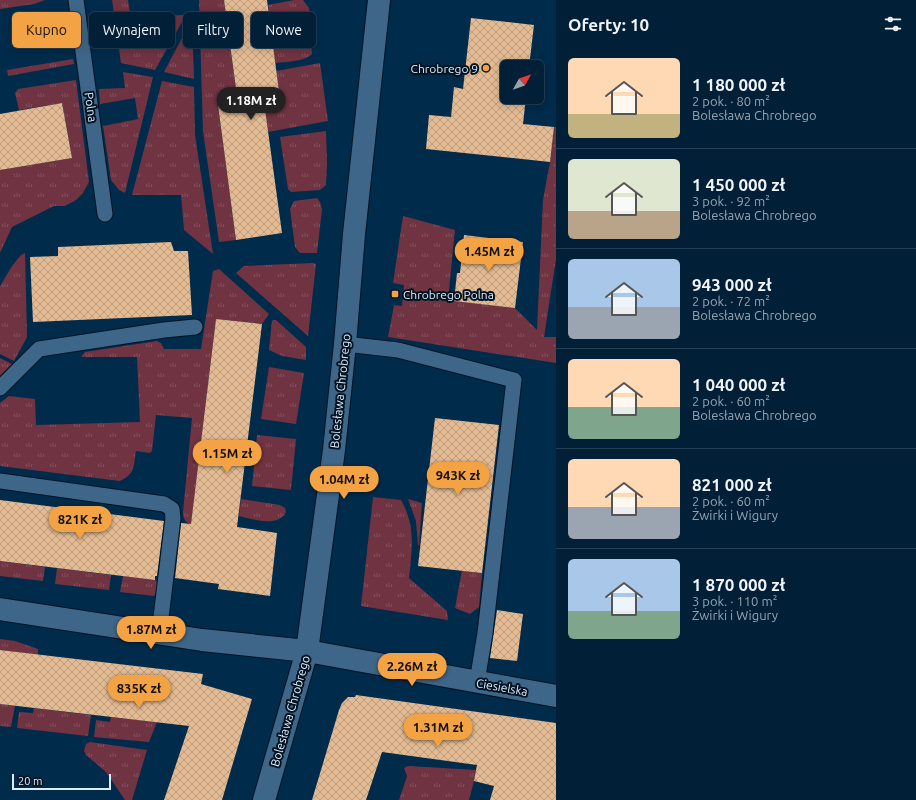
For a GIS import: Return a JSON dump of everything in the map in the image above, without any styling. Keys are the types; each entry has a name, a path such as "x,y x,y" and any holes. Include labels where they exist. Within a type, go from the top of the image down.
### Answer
{"street":[{"name":"Bolesława Chrobrego","path":"264,800 307,651 334,450 354,234 379,0"},
{"name":"Ciesielska","path":"0,609 160,634 307,651 556,696"}],"lane":[{"name":"Polna","path":"76,0 105,214"},
{"path":"0,388 39,349 164,330 195,327"},
{"path":"345,344 398,350 514,380 485,633 477,682"},
{"path":"0,481 164,504 172,509 173,518 160,634"}],"green space":[{"path":"0,0 45,0 34,4 0,9"},
{"path":"112,0 128,0 130,12 114,12"},
{"path":"199,0 224,0 226,12 199,12"},
{"path":"294,0 303,0 309,8 309,12 269,12 268,5"},
{"path":"175,15 183,15 183,20 175,35"},
{"path":"183,36 183,48 193,48 194,79 164,72"},
{"path":"119,48 167,48 155,70 121,63"},
{"path":"200,48 231,48 238,103 218,105 236,240 219,242 203,131"},
{"path":"273,48 312,48 312,54 306,58 290,62 275,63"},
{"path":"73,59 74,64 8,76 7,70"},
{"path":"320,63 328,121 268,132 264,102 280,99 276,71"},
{"path":"123,72 153,77 125,193 119,190 111,180 103,126 138,119 135,98 100,104 99,89 125,88"},
{"path":"76,80 89,182 83,193 76,200 65,206 54,206 12,227 0,253 0,170 72,158 62,103 19,110 15,93 18,89"},
{"path":"162,81 194,87 195,135 213,254 184,230 181,195 132,195"},
{"path":"554,127 556,127 556,259 544,337 556,337 556,363 388,337 394,305 402,306 404,285 393,283 403,216 455,230 448,300 515,308 537,330 543,200 550,162"},
{"path":"326,131 326,185 320,190 291,192 288,189 280,137"},
{"path":"317,198 322,209 317,253 300,253 295,247 290,209 294,201"},
{"path":"25,253 27,337 14,361 0,354 0,286 12,266 21,255"},
{"path":"316,264 308,336 236,273 244,266"},
{"path":"219,269 269,314 262,324 216,319 191,525 185,520 183,512 192,418 156,415 152,451 150,453 136,451 133,469 129,475 120,481 0,466 0,403 9,396 35,399 36,425 140,422 137,357 81,357 85,352 157,341 161,343 164,349 201,349 213,271"},
{"path":"273,320 276,320 306,347 306,360 282,356 269,350"},
{"path":"0,358 12,364 0,376"},
{"path":"269,367 304,373 296,424 261,419"},
{"path":"257,435 296,439 291,490 252,486"},
{"path":"373,497 401,500 406,510 411,528 412,547 409,578 447,611 448,620 361,606"},
{"path":"241,499 280,505 285,508 286,512 277,520 271,521 239,516"},
{"path":"408,499 422,503 419,545 416,521"},
{"path":"0,561 45,567 43,581 0,576"},
{"path":"57,568 111,575 109,590 55,584"},
{"path":"462,570 482,573 479,607 470,614 455,608"},
{"path":"123,576 155,580 158,582 158,589 154,596 120,592"},
{"path":"0,639 15,641 38,649 38,655 0,650"},
{"path":"0,704 15,706 11,727 0,726"},
{"path":"34,708 91,715 88,736 17,728 19,712 33,713"},
{"path":"111,717 157,722 149,742 94,737 96,720 110,722"},
{"path":"90,742 147,750 132,800 125,800 106,772 86,755 84,751 86,744"},
{"path":"408,766 476,770 469,800 399,800 407,776 404,768"}],"building":[{"path":"224,0 267,0 269,12 251,12 251,48 273,48 280,99 264,102 282,233 236,240 218,105 238,103 231,48 243,48 243,12 226,12"},
{"path":"471,18 534,25 530,60 500,60 500,104 525,104 523,124 554,127 550,162 426,149 429,115 451,117 454,87 463,89"},
{"path":"62,103 72,158 0,170 0,114"},
{"path":"464,235 523,242 515,308 454,301 457,273 460,273"},
{"path":"171,242 174,251 188,251 192,315 33,322 30,257 58,256 58,247"},
{"path":"216,319 262,324 237,527 277,533 270,596 218,589 219,584 175,578 181,523 191,524"},
{"path":"435,418 499,425 482,573 418,566"},
{"path":"0,500 164,521 157,576 155,576 155,580 0,561"},
{"path":"497,610 523,614 517,661 490,658"},
{"path":"0,650 203,674 201,684 252,699 222,800 164,800 189,726 0,704"},
{"path":"356,695 556,723 556,800 490,800 494,786 474,781 477,765 382,752 366,800 312,800 339,710 342,703 348,697 355,697"}],"place":[{"name":"Chrobrego 9","path":"486,68"},
{"name":"Chrobrego Polna","path":"395,294"}]}
